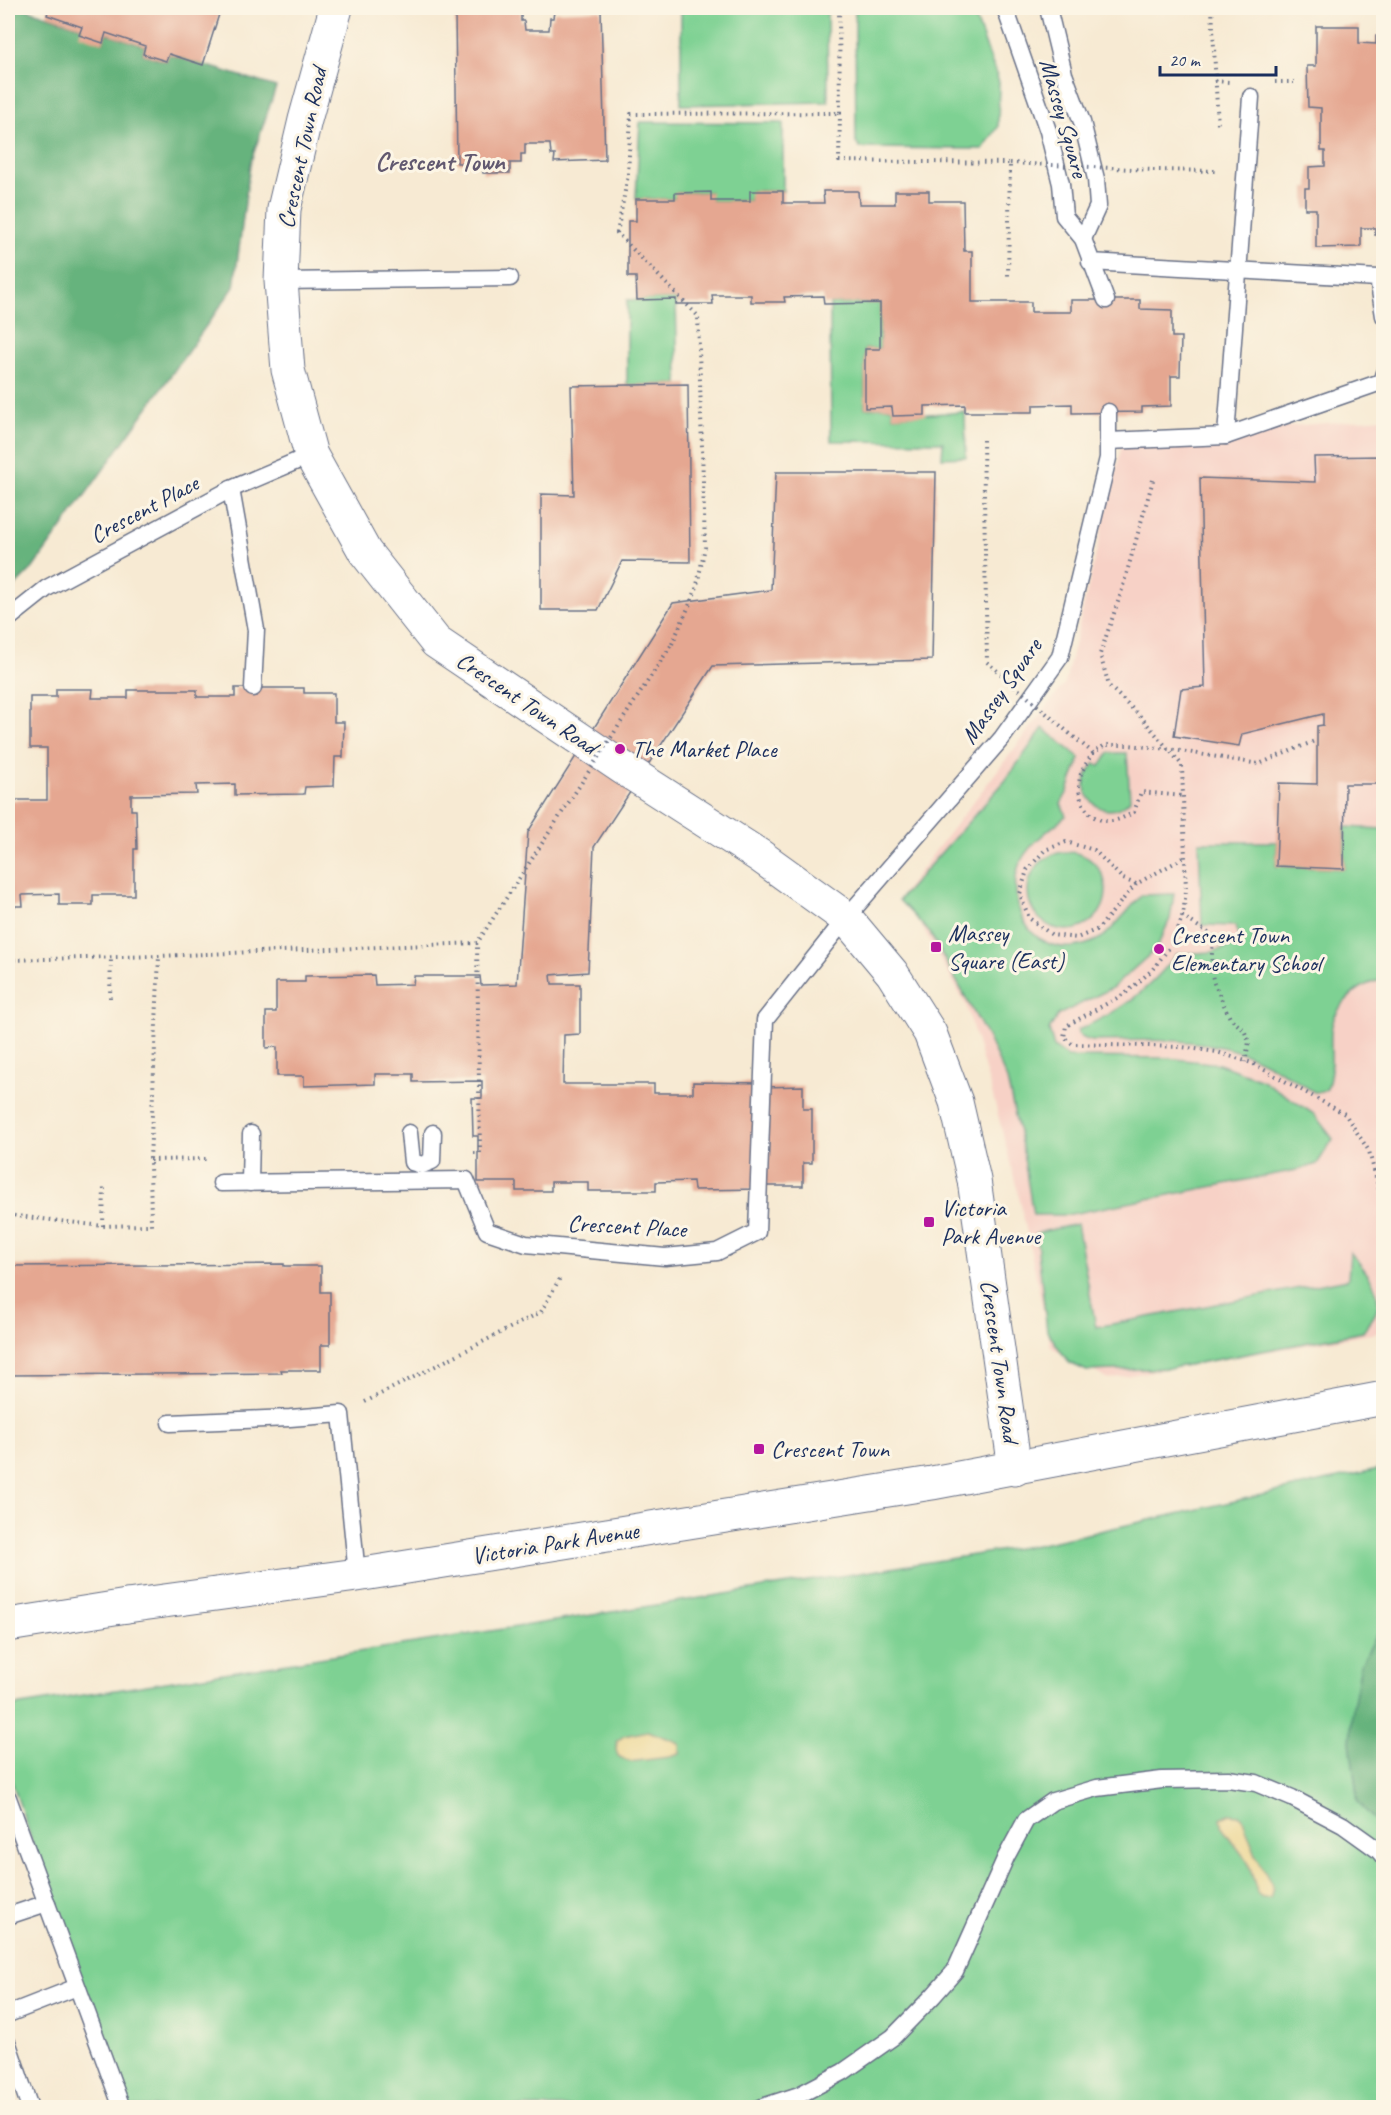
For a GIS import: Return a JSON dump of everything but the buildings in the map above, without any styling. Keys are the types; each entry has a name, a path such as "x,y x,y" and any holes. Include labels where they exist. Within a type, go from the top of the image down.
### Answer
{"street":[{"name":"Crescent Town Road","path":"336,8 304,120 284,209 281,281 288,370 310,455 365,552 436,642 623,768 760,856 846,918 892,973 930,1033 956,1101 974,1180 1015,1468"},
{"name":"Victoria Park Avenue","path":"8,1625 127,1606 357,1575 1015,1468 1383,1398"}],"lane":[{"name":"Massey Square","path":"1005,8 1048,131 1061,184 1064,216 1083,239 1106,300"},
{"name":"Massey Square","path":"1048,8 1064,74 1082,122 1096,179 1098,206 1083,239"},
{"path":"1227,436 1251,97"},
{"path":"1090,262 1381,278 1383,316"},
{"path":"281,281 510,278"},
{"path":"1108,441 1227,436 1381,382 1383,373"},
{"name":"Massey Square","path":"846,918 1002,738 1060,657 1108,458 1108,412"},
{"name":"Crescent Place","path":"8,619 47,588 231,489 310,455"},
{"path":"231,489 256,630 254,688"},
{"name":"Crescent Place","path":"220,1183 250,1183 425,1167 465,1180 487,1231 525,1244 665,1257 717,1252 757,1232 765,1020 846,918"},
{"path":"409,1133 412,1162 425,1167 433,1133"},
{"path":"250,1183 251,1134"},
{"path":"170,1423 341,1414 357,1575"},
{"path":"759,2108 799,2095 843,2072 893,2037 925,2004 955,1971 1006,1857 1026,1820 1053,1801 1097,1788 1162,1780 1228,1779 1256,1782 1343,1825 1378,1850 1383,1857"},
{"path":"8,1797 14,1836 47,1903 122,2108"},
{"path":"8,1916 47,1903"},
{"path":"8,2014 77,1987"},
{"path":"8,2044 30,2108"}],"path":[{"path":"839,8 839,161 1010,163 1222,171"},
{"path":"1212,8 1219,137"},
{"path":"425,1167 480,1153 477,943 672,644 696,590 705,547 698,316 617,233 628,175 631,114 840,113"},
{"path":"1008,277 1010,163"},
{"path":"983,440 987,662 1093,753"},
{"path":"1153,480 1121,593 1100,654 1109,686 1141,717 1182,765 1186,891 1182,916 1173,943 1152,970 1126,993 1066,1026 1064,1036 1072,1044 1182,1047 1217,1052 1252,1063 1345,1114 1369,1151 1383,1209"},
{"path":"1183,796 1141,792 1134,812 1109,821 1094,817 1087,812 1078,791 1081,774 1093,753 1105,746 1128,745 1169,749 1259,764 1317,740"},
{"path":"1136,884 1123,879 1094,850 1066,842 1045,850 1027,870 1020,894 1029,918 1052,935 1077,938 1098,929 1136,884 1185,857"},
{"path":"1182,916 1213,936 1211,971 1214,983 1230,1018 1244,1030 1249,1042 1245,1062"},
{"path":"8,960 477,943"},
{"path":"8,1215 103,1226 151,1225 150,1160 159,956"},
{"path":"110,998 111,957"},
{"path":"150,1160 251,1158"},
{"path":"103,1226 104,1186"},
{"path":"341,1414 541,1312 576,1249"}],"shaded area":[{"name":"Crescent Town Elementary School","path":"1383,418 1383,1332 1107,1379 1051,1347 1021,1205 996,1107 966,1005 903,893 1065,683 1123,441"}],"green space":[{"path":"8,8 23,8 82,27 103,42 106,33 145,46 143,54 166,61 169,54 276,87 250,164 234,287 33,568 8,593"},
{"path":"681,8 827,8 828,102 681,105"},
{"path":"855,8 972,8 999,82 998,127 983,149 860,148 856,143"},
{"path":"640,122 783,123 783,191 751,191 750,201 711,201 710,192 676,193 675,199 636,199"},
{"path":"676,299 678,384 627,385 627,300"},
{"path":"880,303 880,349 865,349 865,408 892,407 893,416 965,412 966,457 942,458 943,442 831,441 830,304"},
{"path":"1043,728 1080,758 1061,804 1066,816 1033,844 1023,857 1016,875 1019,908 1033,933 1056,946 1085,945 1105,935 1142,895 1174,894 1170,919 1156,949 1112,988 1058,1015 1049,1030 1054,1047 1068,1057 1167,1058 1219,1064 1262,1080 1314,1114 1333,1139 1317,1164 1297,1170 1066,1215 1033,1215 1022,1146 1007,1080 988,1038 930,933 899,900 1005,781"},
{"path":"1109,753 1127,753 1130,800 1122,807 1113,810 1096,805 1088,796 1085,785 1087,776 1095,763 1100,766"},
{"path":"1345,827 1383,829 1383,980 1356,991 1336,1014 1331,1033 1331,1068 1327,1089 1314,1092 1259,1060 1222,1047 1166,1040 1092,1041 1080,1035 1078,1030 1133,999 1177,954 1212,952 1240,943 1236,926 1202,925 1199,842 1277,842 1276,866 1344,869"},
{"path":"1067,852 1082,855 1099,869 1106,891 1103,906 1089,923 1067,930 1052,927 1035,913 1028,891 1031,876 1045,859"},
{"path":"1077,1224 1096,1327 1348,1279 1350,1252 1375,1287 1378,1304 1376,1312 1363,1332 1172,1368 1087,1371 1069,1363 1047,1331 1036,1233"},
{"path":"1383,1468 1383,2107 121,2107 8,1770 8,1707 1037,1545"},
{"path":"1378,1633 1383,1633 1383,1830 1358,1802 1350,1742 1353,1707 1361,1664"}],"sand":[{"path":"648,1731 675,1741 680,1745 680,1754 629,1762 618,1756 617,1741 624,1736"},
{"path":"1229,1814 1239,1815 1243,1820 1256,1855 1274,1889 1270,1898 1262,1898 1258,1895 1248,1862 1223,1829 1221,1819"}],"place":[{"name":"The Market Place","path":"620,749"},
{"name":"Massey Square (East)","path":"936,947"},
{"name":"Crescent Town Elementary School","path":"1159,949"},
{"name":"Victoria Park Avenue","path":"929,1222"},
{"name":"Crescent Town","path":"759,1449"}],"district":[{"name":"Crescent Town","path":"440,161"}]}
